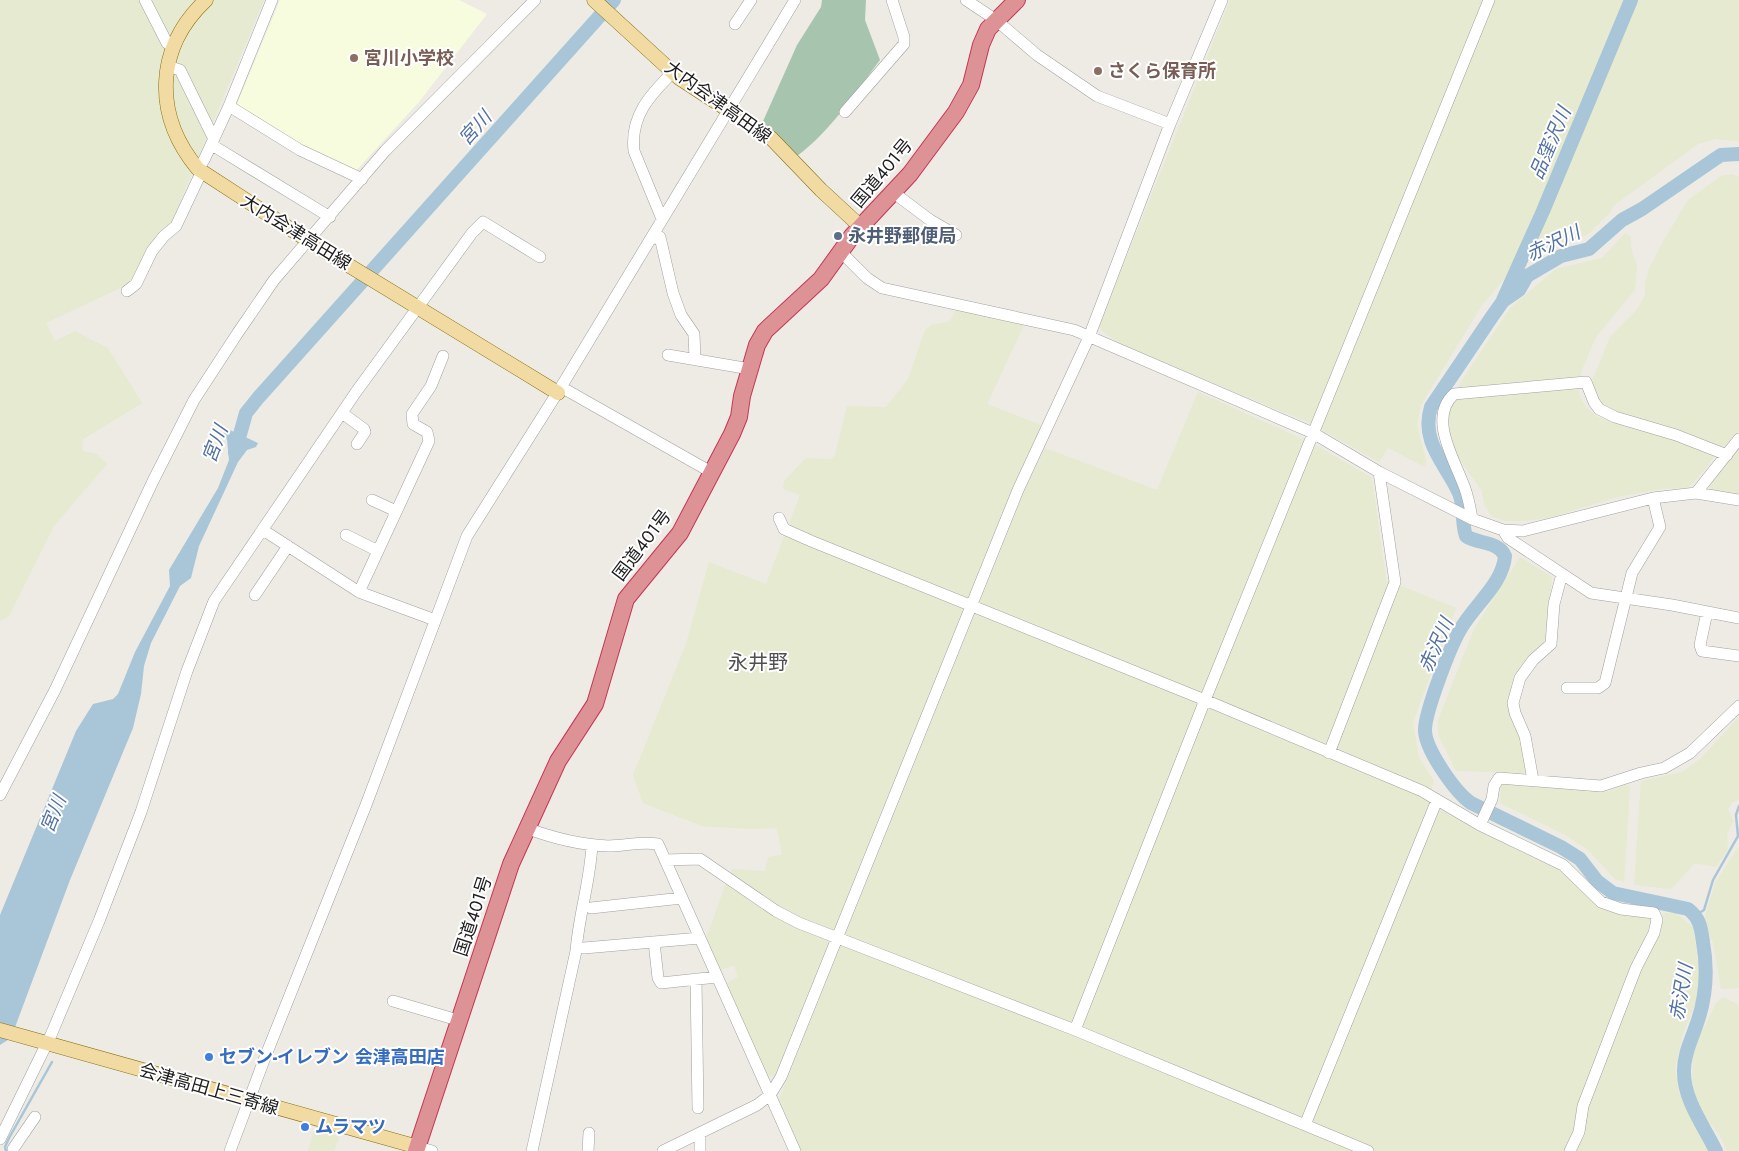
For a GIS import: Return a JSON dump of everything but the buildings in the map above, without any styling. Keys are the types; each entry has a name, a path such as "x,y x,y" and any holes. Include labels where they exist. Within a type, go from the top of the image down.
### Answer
{"highway":[{"name":"国道401号","path":"422,1150 511,864 526,828 564,750 595,704 626,599 680,533 739,417 750,369 758,345 765,332 821,280 841,252 894,193 962,102 974,78 986,34 996,20 1017,0"}],"main road":[{"name":"大内会津高田線","path":"206,0 191,14 173,47 167,66 166,98 168,117 186,152 199,171 310,242 559,390"},
{"name":"大内会津高田線","path":"594,0 673,72 771,138 821,190 862,227"},
{"name":"会津高田上三寄線","path":"0,1030 422,1150"}],"street":[{"path":"145,0 167,43 173,47"},
{"path":"126,291 136,284 152,251 164,236 176,226 229,106 272,0"},
{"path":"0,795 55,690 153,481 194,400 274,280 310,242 385,151 535,0"},
{"path":"735,24 751,0"},
{"path":"230,1151 264,1060 366,805 467,536 559,390 794,0"},
{"path":"845,112 904,44 904,37 892,0"},
{"path":"966,0 996,20 1037,55 1097,96 1170,124"},
{"path":"663,1151 736,1117 770,1095 781,1078 1018,490 1090,337 1170,124 1222,0"},
{"path":"1075,1030 1205,700 1489,0"},
{"path":"167,66 180,70 213,142 330,217"},
{"path":"662,219 634,151 633,142 636,118 641,108 673,72"},
{"path":"229,106 300,150 362,179"},
{"path":"894,193 935,223 956,235"},
{"path":"35,1117 15,1150 0,1141 47,1042 99,921 141,812 187,671 214,602 416,304 472,232 483,222 540,257"},
{"path":"651,239 660,237 673,293 681,315 694,334 695,359"},
{"path":"841,252 867,278 882,288 1056,326 1090,337 1313,434 1379,472 1472,519 1503,530 1523,531 1653,498 1696,493 1739,500"},
{"path":"668,354 750,369"},
{"path":"359,592 429,438 427,432 413,424 412,414 431,386 443,356"},
{"path":"1472,519 1469,499 1448,447 1443,418 1443,409 1446,401 1454,394 1586,382 1594,402 1599,408 1615,417 1676,435 1727,454"},
{"path":"559,390 711,472"},
{"path":"342,413 364,429 365,432 357,444"},
{"path":"1696,493 1739,439"},
{"path":"1330,753 1395,582 1379,472"},
{"path":"1568,688 1598,688 1605,683 1632,573 1660,527 1653,498"},
{"path":"372,500 396,511"},
{"path":"778,518 784,529 1205,700 1422,791 1480,825 1563,865 1601,902 1621,909 1654,913 1657,920 1654,933 1636,968 1583,1106 1579,1132 1570,1151"},
{"path":"263,530 359,592 435,620"},
{"path":"1503,530 1508,538 1591,593 1625,597 1739,618"},
{"path":"346,535 378,551"},
{"path":"255,595 288,546"},
{"path":"1534,780 1525,736 1515,713 1513,703 1520,678 1533,660 1551,644 1554,604 1562,574"},
{"path":"1707,612 1700,644 1702,651 1739,656"},
{"path":"1480,825 1492,799 1494,786 1499,778 1601,786 1641,773 1664,768 1690,753 1739,706"},
{"path":"1305,1125 1437,800"},
{"path":"526,828 552,838 592,845 611,846 650,842 658,844 795,1151"},
{"path":"532,1151 576,951 578,924 589,884 592,845"},
{"path":"665,860 700,859 776,911 799,923 1075,1030 1368,1151"},
{"path":"591,908 682,898"},
{"path":"584,948 700,938"},
{"path":"654,942 659,981 661,983 718,977"},
{"path":"696,979 698,1108"},
{"path":"393,1001 461,1020"},
{"path":"588,1151 589,1133"},
{"path":"700,1133 700,1151"}],"shaded area":[{"path":"0,0 264,0 171,223 155,241 138,266 131,283 46,323 55,341 75,331 108,348 142,403 82,440 83,451 97,454 107,464 54,526 9,616 0,621"},
{"name":"宮川小学校","path":"280,0 459,0 487,14 419,102 353,174 300,150 237,104"},
{"path":"822,0 866,0 865,20 880,60 832,123 797,156 760,128 797,45 821,7"},
{"path":"1230,0 1624,0 1512,270 1482,305 1421,405 1417,425 1426,460 1425,467 1388,448 1379,462 1308,422 1123,346 1102,331 1099,325"},
{"path":"1632,0 1739,0 1739,141 1715,139 1698,144 1613,206 1610,213 1587,235 1536,252 1535,241"},
{"path":"1732,174 1739,177 1739,431 1728,445 1719,448 1617,413 1603,405 1596,397 1592,381 1610,337 1638,308 1645,295 1645,283 1649,269 1688,200 1721,176"},
{"path":"1625,233 1631,237 1631,248 1637,266 1635,290 1596,337 1581,372 1579,394 1585,406 1597,417 1683,441 1714,456 1708,466 1688,488 1660,489 1618,497 1547,518 1505,521 1491,516 1484,504 1482,491 1456,454 1450,433 1448,417 1450,406 1462,380 1511,307 1556,269 1602,258"},
{"path":"956,309 1025,323 987,404 1044,426 882,810 835,930 831,932 785,911 735,879 731,872 732,869 765,871 768,857 782,855 777,828 751,829 702,826 643,803 633,775 686,644 709,562 766,584 800,495 783,489 784,481 806,458 832,459 835,455 847,406 886,407 908,379 925,330 932,325 950,321"},
{"path":"1198,392 1316,445 1372,478 1386,580 1456,608 1413,722 1419,758 1434,781 1428,799 1436,808 1563,868 1603,908 1617,914 1652,919 1587,1086 1574,1141 1565,1151 801,1151 779,1099 1026,487 1045,448 1157,490"},
{"path":"1739,447 1739,496 1711,490 1710,485"},
{"path":"1520,557 1552,577 1548,615 1549,634 1543,646 1532,652 1524,663 1510,698 1528,770 1526,773 1456,771 1438,735 1438,720 1474,629"},
{"path":"1739,717 1739,800 1733,802 1728,809 1733,821 1727,835 1728,849 1716,867 1695,863 1671,889 1634,885 1641,781 1682,772 1700,759"},
{"path":"1507,781 1606,792 1625,785 1630,787 1624,882 1615,879 1587,849 1565,835 1500,803 1501,785"},
{"path":"1739,846 1739,988 1721,989 1713,943 1703,923 1715,883"},
{"path":"726,883 832,940 776,1075 773,1076 768,1077 725,984 738,977 734,965 719,971 706,939"},
{"path":"1664,913 1676,913 1693,927 1700,977 1699,988 1697,999 1683,1034 1675,1068 1679,1092 1713,1151 1575,1151 1585,1136 1585,1111"},
{"path":"1723,997 1739,1005 1739,1151 1727,1151 1719,1134 1707,1120 1697,1103 1692,1081 1693,1049 1716,1003"},
{"path":"314,1130 340,1136 334,1151 308,1151"}],"water":[{"path":"221,426 258,443 256,447 247,450 238,462 199,546 191,578 180,586 151,643 144,666 141,694 133,728 70,880 11,1038 0,1045 0,915 76,731 93,704 113,699 118,694 135,652 170,586 169,570 218,488 229,460 227,440"}],"waterway":[{"name":"宮川","path":"235,452 246,413 258,398 614,0"},
{"name":"品窪沢川","path":"1503,300 1543,211 1631,0"},
{"name":"赤沢川","path":"1716,1151 1691,1102 1687,1091 1684,1070 1685,1058 1702,1005 1705,984 1705,953 1699,924 1695,916 1688,909 1613,893 1597,881 1580,859 1561,847 1471,803 1457,790 1442,770 1426,738 1426,721 1433,695 1456,638 1499,576 1505,556 1502,551 1493,545 1466,536 1461,498 1436,452 1429,431 1429,420 1431,407 1491,318 1503,301 1519,290 1527,276 1561,256 1589,249 1622,220 1642,209 1721,155 1739,154"},
{"path":"1696,915 1704,910 1713,880 1738,836 1736,815 1739,806"},
{"path":"6,1151 5,1147 9,1138 52,1062"}],"place":[{"name":"宮川小学校","path":"354,58"},
{"name":"さくら保育所","path":"1098,71"},
{"name":"永井野郵便局","path":"838,236"},
{"name":"セブン-イレブン 会津高田店","path":"209,1057"},
{"name":"ムラマツ","path":"305,1127"}],"district":[{"name":"永井野","path":"758,662"}]}
